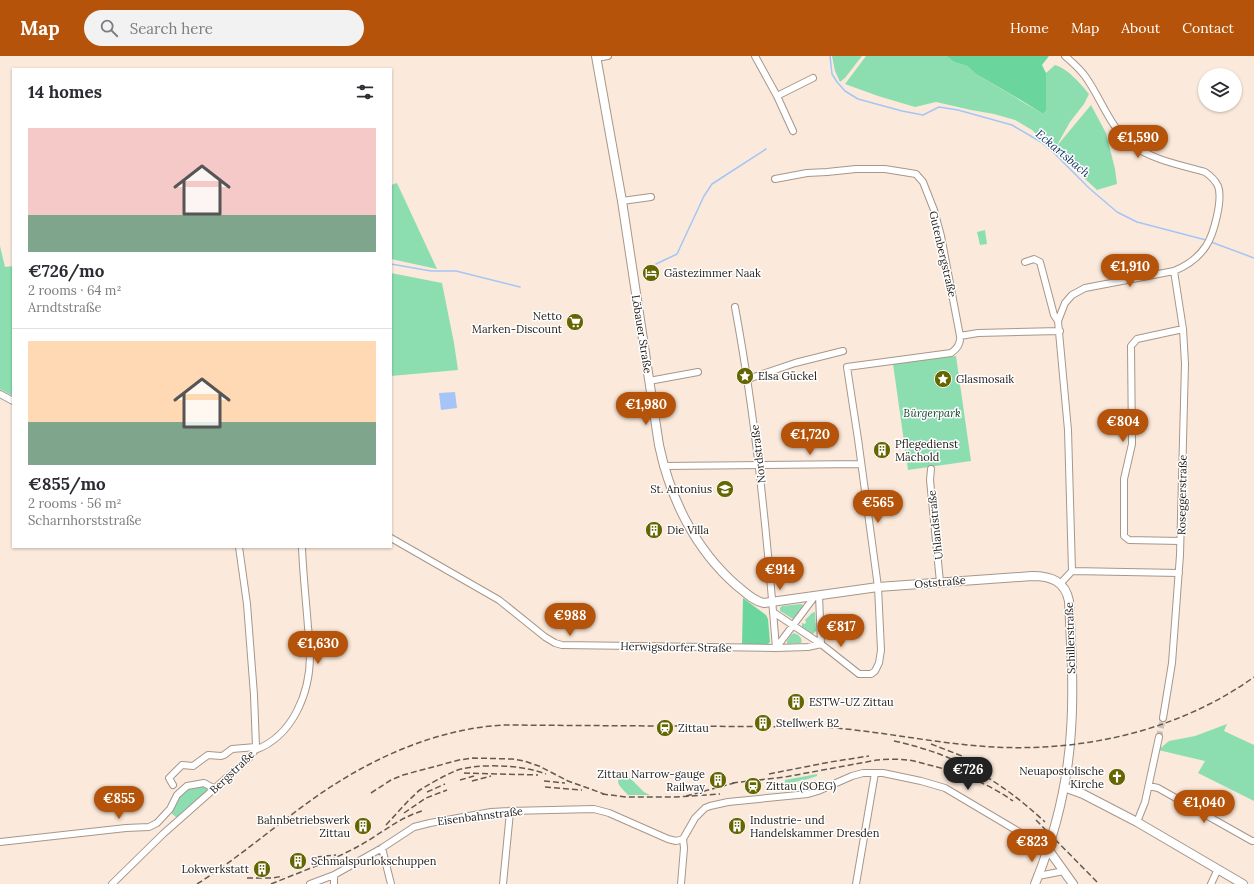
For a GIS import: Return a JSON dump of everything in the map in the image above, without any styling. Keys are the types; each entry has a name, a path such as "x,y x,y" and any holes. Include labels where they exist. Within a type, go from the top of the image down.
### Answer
{"main road":[{"name":"Löbauer Straße","path":"596,57 622,201 659,445 663,466 674,497 684,518 712,560 730,579 758,602 772,602 817,595"},
{"name":"Oststraße","path":"817,595 878,587 1032,576 1046,577 1060,584"},
{"name":"Schillerstraße","path":"1036,880 1056,825 1064,787 1071,730 1072,690 1069,601 1068,594 1060,584"},
{"path":"1064,787 1083,794 1137,822 1243,884"},
{"path":"1048,849 1073,884"}],"street":[{"path":"596,57 608,56"},
{"path":"755,56 777,96 793,131"},
{"path":"1058,321 1065,303 1078,291 1085,288 1174,271 1183,267 1198,256 1212,237 1220,197 1218,186 1212,177 1205,172 1154,156 1131,144 1116,127 1084,76 1065,56"},
{"path":"777,96 813,78"},
{"name":"Gutenbergstraße","path":"775,179 807,173 856,169 885,169 916,174 922,182 934,210 941,236 960,336"},
{"path":"622,201 651,197"},
{"path":"1025,262 1034,259 1040,262 1052,309 1058,321 1060,331 1070,467 1072,571 1060,584"},
{"name":"Roseggerstraße","path":"1163,718 1172,662 1179,573 1185,364 1174,271"},
{"name":"Nordstraße","path":"735,306 748,379 760,465 772,602"},
{"path":"1180,541 1129,540 1124,536 1124,479 1132,444 1131,346 1138,338 1182,329"},
{"path":"773,612 821,644 859,674 871,674 875,671 879,663 881,650 878,587 862,464 847,367 951,353 957,348 960,336 978,333 1060,331"},
{"path":"748,379 795,363 843,351"},
{"path":"649,381 698,372"},
{"path":"0,394 12,400"},
{"path":"663,466 862,464"},
{"name":"Uhlandstraße","path":"931,468 930,480 940,582"},
{"name":"Herwigsdorfer Straße","path":"392,539 499,600 545,638 555,643 568,646 776,648 808,647 821,644"},
{"name":"Bergstraße","path":"112,884 164,834 249,758 256,748 254,695 247,604 239,548"},
{"path":"174,785 169,778 182,765 193,766 208,755 221,756 232,749 265,746 286,728 299,708 306,687 310,655 302,548"},
{"path":"1072,571 1179,573"},
{"path":"817,595 821,644"},
{"path":"776,648 817,595"},
{"path":"772,602 776,648"},
{"path":"1137,822 1145,802 1159,737"},
{"path":"681,884 684,848 683,839 700,812 710,806 728,802 808,794 863,773 875,773 921,781 945,788 1048,849"},
{"path":"856,884 875,773"},
{"path":"0,842 126,828 149,827 157,823 170,809 177,795 187,786 204,783 215,789"},
{"path":"1149,786 1158,788 1254,841"},
{"name":"Eisenbahnstraße","path":"310,884 334,874 382,848 409,830 430,823 461,817 509,811 600,810 668,840 676,841 683,839"},
{"path":"503,884 509,811"},
{"path":"382,848 391,884"},
{"path":"1211,884 1218,869"},
{"path":"1036,880 1064,871"},
{"path":"334,874 334,884"}],"green space":[{"path":"832,56 862,56 845,78 840,82 835,71"},
{"path":"866,56 946,56 954,62 967,66 976,74 1043,114 1046,111 1046,73 1055,65 1064,69 1074,77 1089,94 1084,104 1070,122 1056,147 1091,105 1106,133 1115,169 1117,184 1097,190 1032,130 1015,120 936,102 915,107 845,84"},
{"path":"946,56 1049,56 1042,65 1046,73 1046,111 1043,114 976,74 967,66 954,62"},
{"path":"397,183 437,269 392,259 392,185"},
{"path":"985,230 987,244 980,245 977,232"},
{"path":"0,246 5,267 12,266 12,395 0,389"},
{"path":"392,273 442,283 458,370 392,376"},
{"name":"Bürgerpark","path":"956,356 971,461 908,470 893,364"},
{"path":"743,598 766,615 768,619 770,642 767,645 742,644"},
{"path":"801,604 803,607 793,619 780,611 782,606"},
{"path":"815,612 816,631 813,634 802,627 802,623 805,624 805,620"},
{"path":"794,633 800,637 801,643 787,644 787,641"},
{"path":"1227,724 1224,731 1254,745 1254,801 1198,773 1205,761 1158,750 1169,741 1195,736"},
{"path":"817,774 817,776 808,779 785,784 785,780"},
{"path":"621,775 628,776 644,792 650,795 628,795 618,783"},
{"path":"205,786 207,788 207,792 177,818 170,812 180,796 187,789"}],"water":[{"path":"455,392 457,408 441,410 439,393"}],"waterway":[{"name":"Eckartsbach","path":"830,56 832,74 837,82 845,91 858,99 923,115 939,107 958,110 1012,125 1041,142 1089,188 1117,212 1137,222 1206,240"},
{"path":"656,264 677,254 704,196 712,184 766,149"},
{"name":"Eckartsbach","path":"1211,242 1254,258"},
{"path":"392,264 431,271 456,271 520,287"}],"tunnel":[{"path":"1159,737 1163,718"}],"railway":[{"path":"197,884 228,863 304,805 362,768 407,747 454,732 503,725 821,727 980,746 1016,748 1052,746 1123,736 1158,726 1192,713 1224,696 1254,677"},
{"path":"894,741 937,753 976,771 1011,793 1045,822"},
{"path":"931,744 962,756"},
{"path":"769,774 869,756"},
{"path":"371,793 391,780 403,775 459,760 473,758 512,759 524,761 539,766 568,781 607,795"},
{"path":"732,783 785,777 877,760 911,760 962,775 993,789 1013,801"},
{"path":"417,792 455,771 471,767 511,767 530,769 546,774"},
{"path":"464,773 538,775"},
{"path":"460,780 474,776"},
{"path":"472,781 491,776"},
{"path":"544,781 565,783"},
{"path":"686,796 738,782"},
{"path":"427,792 445,784"},
{"path":"545,787 582,790"},
{"path":"386,825 421,789"},
{"path":"404,813 426,798 447,790"},
{"path":"602,794 626,797 676,797 720,794"},
{"path":"271,884 325,862 365,843 405,818 422,811"},
{"path":"1036,820 1099,884"},
{"path":"316,857 336,855"},
{"path":"243,871 252,872"},
{"path":"247,878 273,878 283,876"}],"place":[{"name":"Gästezimmer Naak","path":"651,273"},
{"name":"Netto Marken-Discount","path":"575,322"},
{"name":"Elsa Gückel","path":"745,376"},
{"name":"Glasmosaik","path":"943,379"},
{"name":"Pflegedienst Mächold","path":"882,450"},
{"name":"St. Antonius","path":"725,489"},
{"name":"Die Villa","path":"654,530"},
{"name":"ESTW-UZ Zittau","path":"796,702"},
{"name":"Stellwerk B2","path":"763,723"},
{"name":"Zittau","path":"665,728"},
{"name":"Neuapostolische Kirche","path":"1117,777"},
{"name":"Zittau Narrow-gauge Railway","path":"718,780"},
{"name":"Zittau (SOEG)","path":"753,786"},
{"name":"Bahnbetriebswerk Zittau","path":"363,826"},
{"name":"Industrie- und Handelskammer Dresden","path":"737,826"},
{"name":"Schmalspurlokschuppen","path":"298,861"},
{"name":"Lokwerkstatt","path":"262,869"}]}
